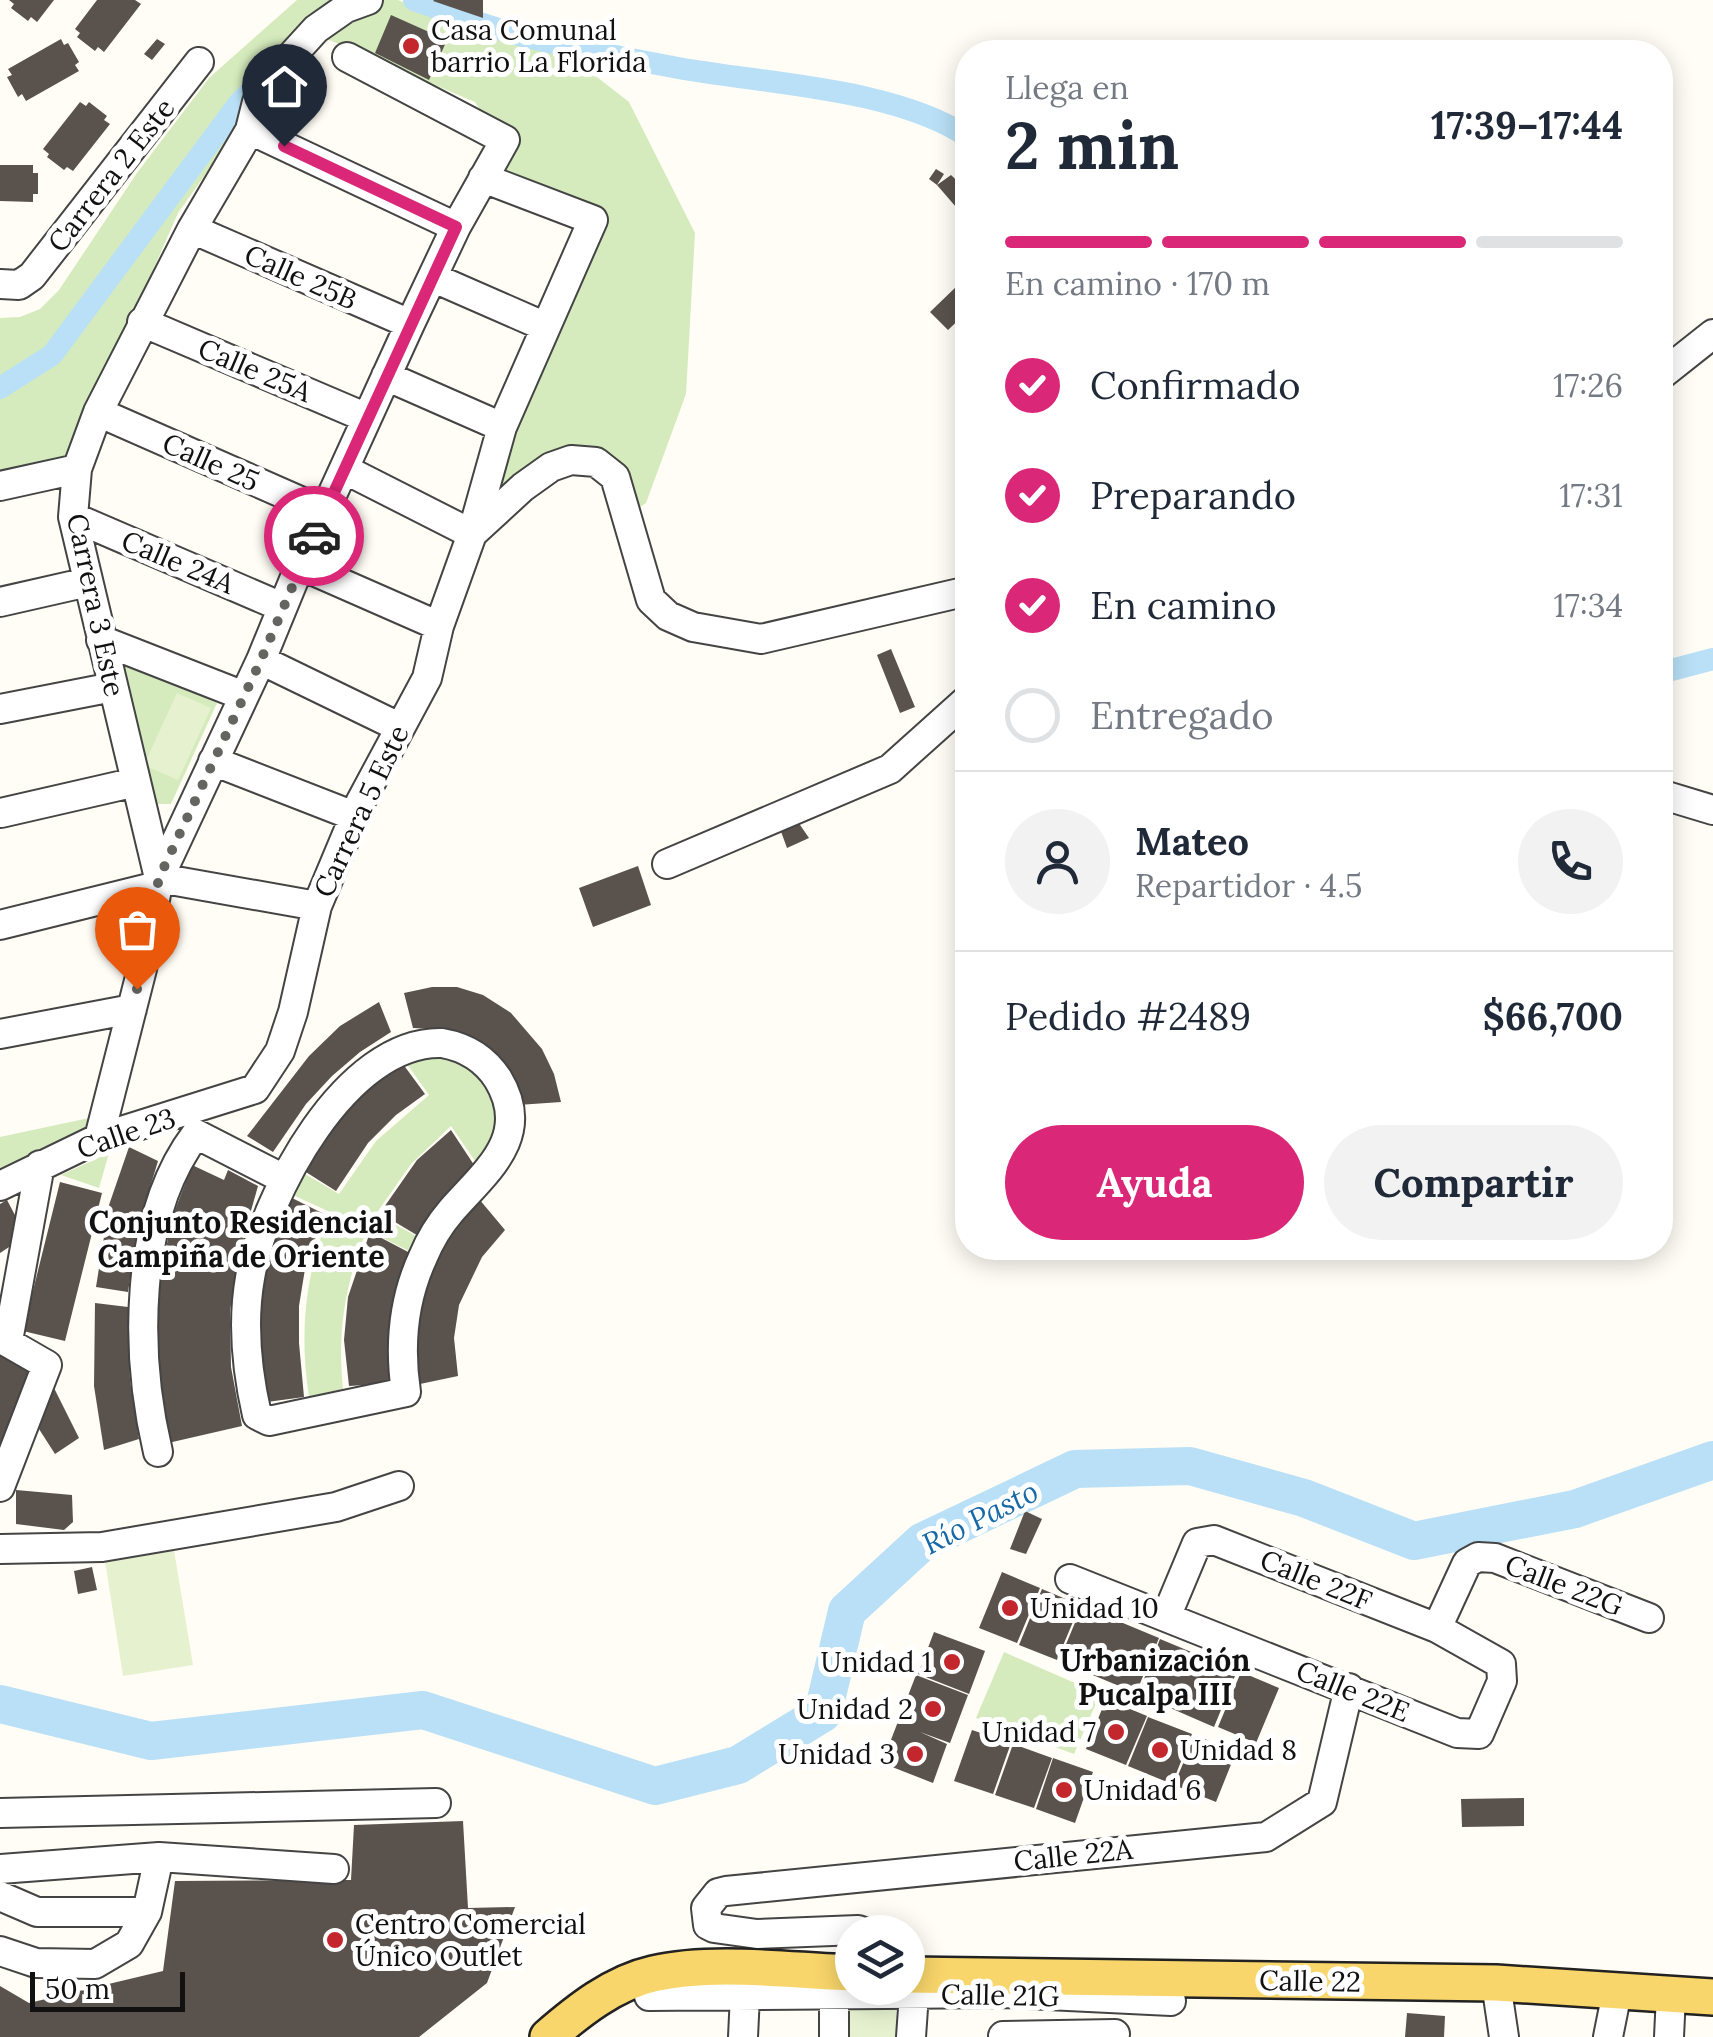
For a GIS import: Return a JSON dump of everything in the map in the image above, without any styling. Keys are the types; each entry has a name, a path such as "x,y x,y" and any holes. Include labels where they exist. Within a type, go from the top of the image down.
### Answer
{"main road":[{"path":"548,2037 578,2012 651,1974 747,1969 835,1982"},
{"name":"Calle 22","path":"925,1979 1496,1984 1713,1997"}],"street":[{"name":"Carrera 3 Este","path":"158,882 73,517 77,469 98,412 142,322 250,130 266,89 306,41 346,8 368,0"},
{"path":"99,1138 132,1009 158,882 410,324 456,227 506,140 346,57"},
{"name":"Carrera 2 Este","path":"10,285 32,276 200,62"},
{"path":"250,130 456,227"},
{"name":"Carrera 5 Este","path":"255,1089 280,1051 294,1012 317,906 354,816 427,678 439,626 472,534 502,427 586,226 479,186"},
{"name":"Calle 25B","path":"192,229 410,324"},
{"path":"434,278 546,327"},
{"name":"Calle 25A","path":"142,322 367,418"},
{"path":"1673,366 1713,334"},
{"path":"386,376 502,427"},
{"name":"Calle 25","path":"98,412 325,512"},
{"name":"Carrera 5 Este","path":"472,534 522,487 551,467 571,460 596,462 615,477 652,600 668,616 693,628 760,639 955,594"},
{"path":"0,486 77,469"},
{"path":"344,469 472,534"},
{"name":"Calle 24A","path":"73,517 282,606"},
{"path":"300,565 439,626"},
{"name":"Calle 24A","path":"0,602 88,582"},
{"path":"102,640 244,696"},
{"path":"261,660 399,727"},
{"path":"0,709 113,687"},
{"path":"666,864 890,770 955,711"},
{"path":"213,761 354,816"},
{"path":"1,813 136,782"},
{"path":"1673,798 1713,810"},
{"path":"0,925 158,882 317,906"},
{"path":"0,1034 132,1009"},
{"path":"421,1043 452,1044 482,1060 498,1080 506,1099 508,1122 500,1156 437,1230 411,1288 402,1345 406,1392 286,1418 269,1420 257,1416 247,1352 248,1293 258,1243 284,1179 307,1140 349,1089 368,1068 392,1052 421,1043"},
{"name":"Calle 23","path":"0,1186 99,1138 193,1122 255,1089"},
{"path":"158,1452 145,1373 151,1246 166,1185 193,1122 284,1179"},
{"path":"0,1487 46,1365 4,1340 26,1254 40,1165"},
{"path":"0,1271 26,1254"},
{"path":"0,1549 102,1547 336,1507 400,1486"},
{"name":"Calle 22F","path":"1166,1616 1197,1542 1214,1540 1437,1628 1504,1668 1479,1734 1468,1736"},
{"name":"Calle 22G","path":"1437,1628 1467,1564 1478,1556 1508,1563 1649,1618"},
{"name":"Calle 22E","path":"1070,1579 1468,1736"},
{"name":"Calle 22A","path":"835,1931 757,1934 714,1928 708,1925 706,1908 718,1893 726,1891 1266,1837 1322,1802 1349,1688"},
{"path":"0,1813 436,1803"},
{"path":"0,1951 36,1963 95,1964 129,1944 147,1912 159,1858"},
{"path":"0,1869 159,1858 334,1869"},
{"path":"0,1896 36,1912 147,1912"},
{"name":"Calle 21G","path":"925,1981 1007,1993 1172,2000"},
{"name":"Calle 21G","path":"649,1996 745,1996 835,1984"},
{"path":"1496,1984 1504,2037"},
{"path":"1608,2037 1617,1992"},
{"path":"1007,1993 1003,2036 1115,2036 1116,1998"},
{"path":"744,2037 745,1996"},
{"path":"1669,2037 1671,1996"},
{"path":"834,2037 839,2005"},
{"path":"910,2005 911,2037"}],"green space":[{"path":"297,0 398,0 423,10 475,21 529,24 629,102 695,233 686,394 646,503 633,512 626,491 562,457 460,534 582,225 471,180 486,141 485,122 475,102 322,37 272,127 232,137 178,213 60,482 0,494 0,318 20,317 40,309 59,290 137,173 209,78"},
{"path":"114,653 217,703 171,804 148,804"},
{"path":"177,693 211,708 178,780 144,765"},
{"path":"424,1051 466,1060 494,1092 499,1126 480,1168 451,1126 411,1164 376,1214 420,1238 413,1253 367,1230 344,1308 343,1389 309,1397 306,1303 330,1212 284,1191 295,1168 339,1194 376,1141 429,1095 402,1057"},
{"path":"89,1118 92,1137 0,1181 0,1137"},
{"path":"109,1153 99,1188 61,1175"},
{"path":"174,1550 193,1665 123,1676 105,1561"},
{"path":"1004,1652 1100,1694 1074,1754 976,1718"},
{"path":"841,2005 896,2005 896,2037 841,2037"}],"building":[{"path":"9,0 54,0 37,22 31,17 28,21 11,8 14,4"},
{"path":"97,0 135,0 141,4 104,52 98,47 95,51 77,37 80,33 75,29"},
{"path":"483,0 483,18 433,1"},
{"name":"Casa Comunal barrio La Florida","path":"391,15 447,40 429,80 375,53"},
{"path":"61,39 64,45 68,43 79,62 75,65 79,71 26,101 22,94 18,97 7,77 12,75 8,69"},
{"path":"157,39 165,44 152,60 144,54"},
{"path":"80,102 86,106 89,102 107,116 104,120 110,124 73,171 67,167 64,170 43,149"},
{"path":"0,165 33,165 33,173 38,173 38,194 33,194 33,202 0,201"},
{"path":"936,169 944,174 937,185 929,179"},
{"path":"951,175 955,179 955,206 937,185"},
{"path":"955,288 955,323 948,330 930,312"},
{"path":"891,649 915,707 900,713 877,655"},
{"path":"796,819 809,838 787,848 779,826"},
{"path":"638,866 651,905 593,927 579,888"},
{"path":"457,987 483,995 511,1013 542,1049 561,1102 518,1105 495,1055 482,1044 450,1030 413,1028 404,993"},
{"path":"379,1002 391,1032 332,1076 306,1104 273,1152 247,1136 309,1056 340,1026"},
{"path":"400,1060 425,1094 368,1143 336,1191 301,1169 337,1117"},
{"path":"451,1130 478,1171 420,1237 380,1213 417,1160"},
{"path":"129,1147 158,1161 137,1231 128,1292 96,1287 109,1205"},
{"path":"192,1165 224,1180 228,1170 258,1186 238,1257 230,1311 231,1367 242,1426 168,1443 156,1363 157,1301 171,1221"},
{"path":"60,1182 102,1193 65,1341 23,1331"},
{"path":"288,1196 324,1214 305,1269 299,1306 304,1397 267,1402 259,1341 261,1300 267,1259"},
{"path":"479,1199 505,1230 482,1257 459,1305 454,1338 458,1376 420,1384 414,1338 420,1294 448,1233"},
{"path":"7,1200 26,1236 0,1253 0,1204"},
{"path":"370,1232 412,1254 396,1383 349,1386 344,1340 348,1297"},
{"path":"95,1303 128,1307 130,1381 139,1439 104,1450 94,1386"},
{"path":"0,1349 42,1366 0,1470"},
{"path":"54,1388 79,1438 55,1454 39,1429"},
{"path":"16,1490 72,1495 73,1522 64,1530 16,1524"},
{"path":"1025,1511 1042,1519 1026,1554 1010,1549"},
{"path":"92,1567 97,1590 78,1594 74,1571"},
{"name":"Unidad 10","path":"1002,1572 1040,1588 1017,1643 979,1628"},
{"path":"1042,1589 1080,1605 1057,1660 1019,1645"},
{"path":"1082,1606 1159,1638 1136,1693 1059,1661"},
{"name":"Unidad 1","path":"934,1632 985,1651 969,1694 918,1674"},
{"path":"1160,1639 1237,1671 1214,1727 1138,1694"},
{"path":"1241,1672 1279,1688 1256,1743 1218,1727"},
{"path":"916,1675 968,1695 950,1743 920,1732 947,1744 933,1783 882,1763"},
{"name":"Unidad 7","path":"1106,1699 1147,1716 1126,1765 1086,1749"},
{"name":"Unidad 8","path":"1148,1717 1192,1734 1172,1784 1128,1766"},
{"path":"972,1730 1011,1743 993,1794 954,1781"},
{"path":"1195,1735 1236,1752 1216,1802 1174,1785"},
{"path":"1013,1744 1052,1758 1034,1808 995,1795"},
{"name":"Unidad 6","path":"1053,1758 1093,1772 1075,1823 1036,1809"},
{"path":"1524,1798 1524,1826 1462,1827 1461,1799"},
{"name":"Centro Comercial Único Outlet","path":"463,1821 468,1908 515,1907 487,1983 419,2037 0,2037 0,1986 29,2003 163,1971 175,1881 351,1880 354,1825"},
{"path":"1407,2013 1445,2016 1444,2037 1405,2037"}],"waterway":[{"path":"414,0 508,32 569,47 865,97 903,107 955,130"},
{"path":"0,388 52,355 239,103 263,80"},
{"path":"1673,670 1713,659"},
{"name":"Río Pasto","path":"0,1704 151,1741 423,1710 655,1786 738,1765 823,1713 847,1611 922,1542 1075,1469 1190,1466 1304,1498 1414,1541 1575,1509 1713,1460"}],"way so far":[{"path":"137,989 159,878 314,536"}],"place":[{"name":"Casa Comunal barrio La Florida","path":"411,46"},
{"name":"Unidad 10","path":"1010,1608"},
{"name":"Unidad 1","path":"952,1662"},
{"name":"Unidad 2","path":"933,1709"},
{"name":"Unidad 7","path":"1116,1732"},
{"name":"Unidad 8","path":"1160,1750"},
{"name":"Unidad 3","path":"915,1754"},
{"name":"Unidad 6","path":"1064,1790"},
{"name":"Centro Comercial Único Outlet","path":"335,1940"}],"district":[{"name":"Conjunto Residencial Campiña de Oriente","path":"241,1239"},
{"name":"Urbanización Pucalpa III","path":"1155,1677"}],"route":[{"path":"284,146 456,227 314,536"}]}
